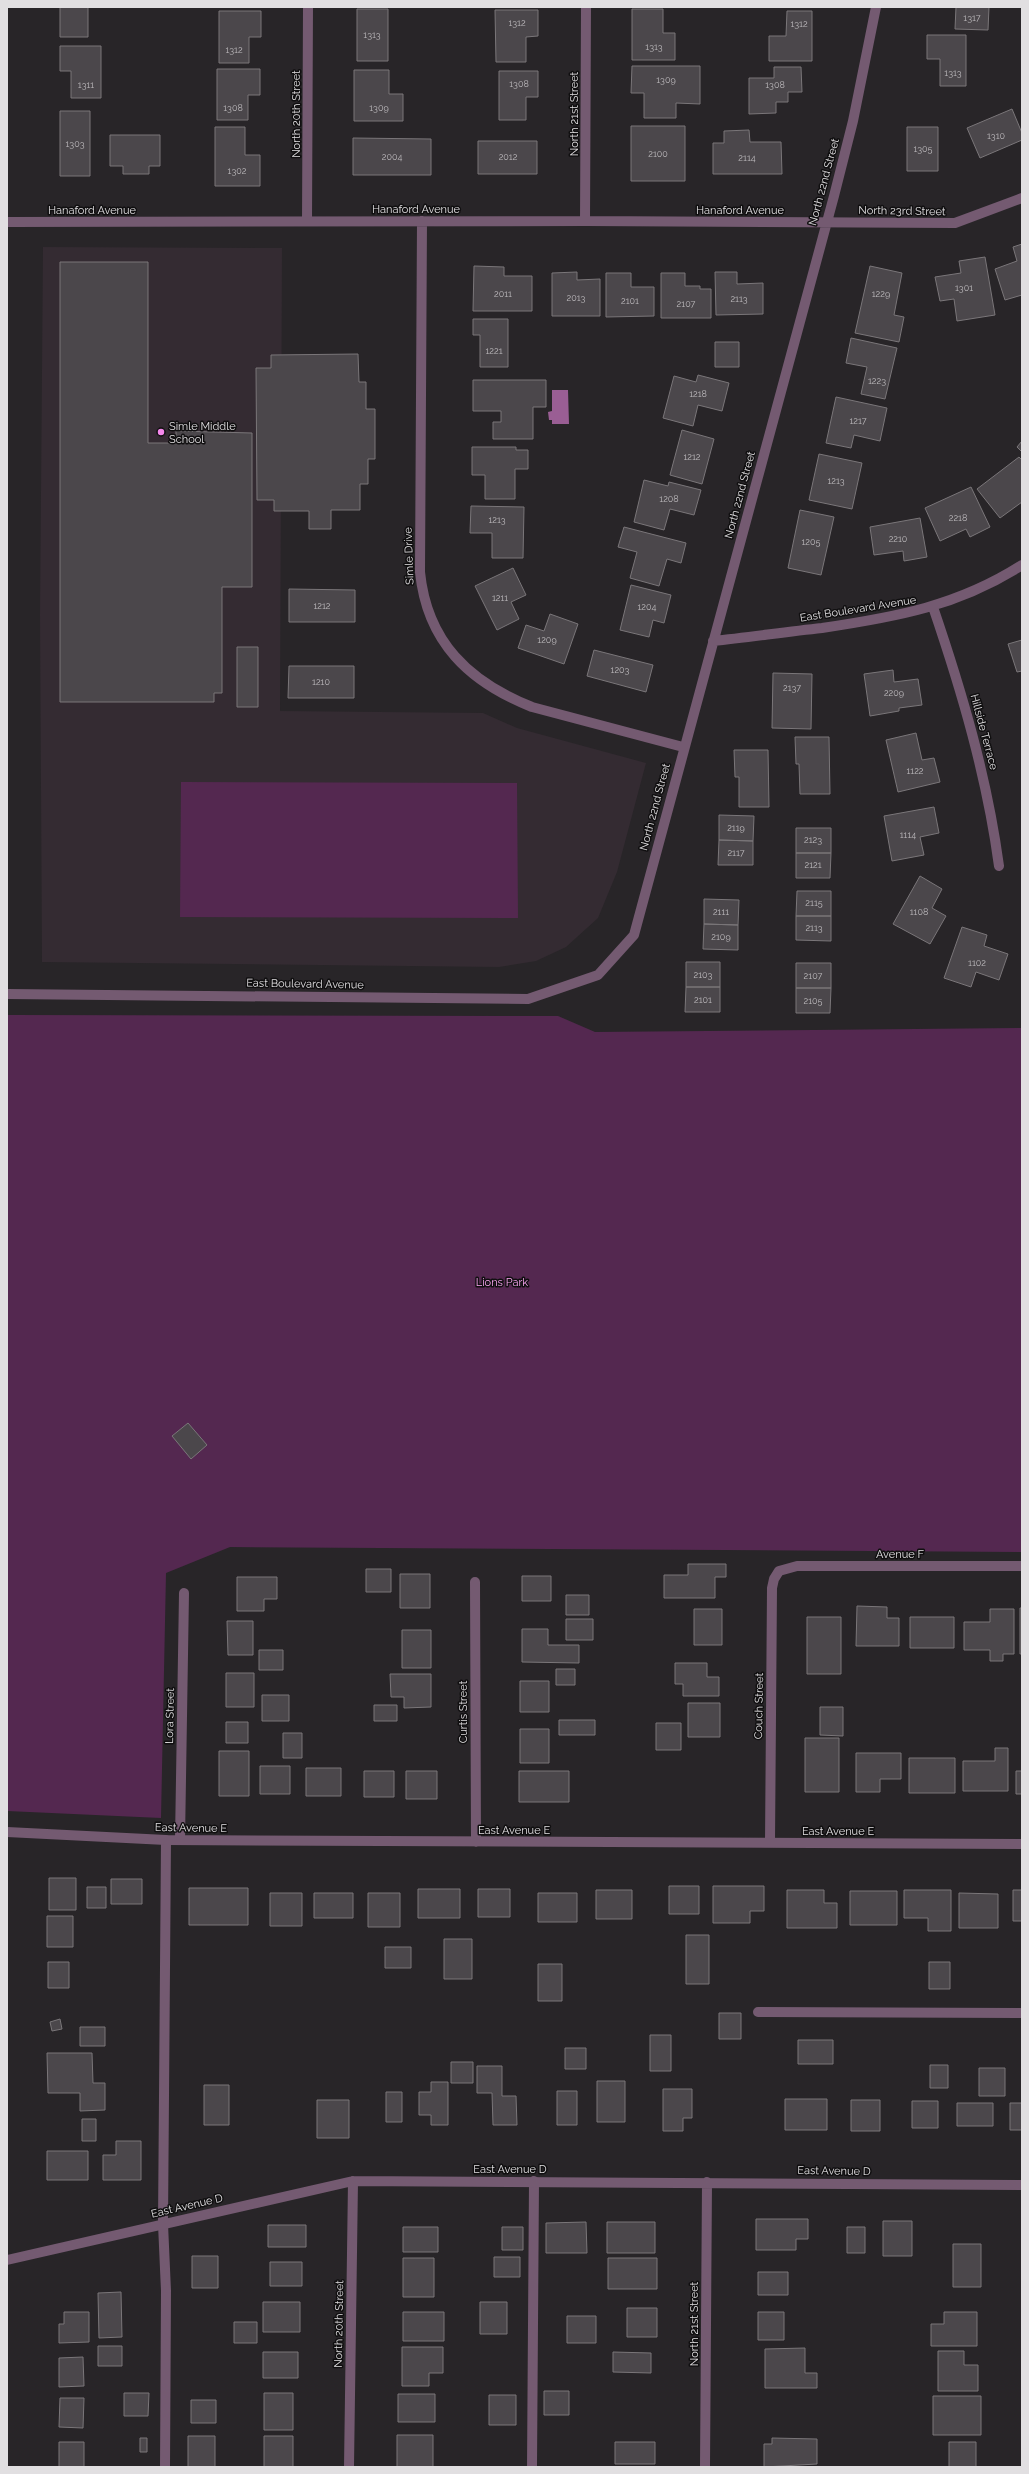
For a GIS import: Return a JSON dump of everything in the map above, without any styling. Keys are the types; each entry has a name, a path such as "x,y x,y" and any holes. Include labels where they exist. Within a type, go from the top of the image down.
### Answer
{"street":[{"name":"North 20th Street","path":"307,221 308,7"},
{"name":"North 21st Street","path":"585,221 586,7"},
{"name":"North 22nd Street","path":"598,975 634,935 683,747 853,121 876,7"},
{"name":"North 23rd Street","path":"826,222 955,223 1022,198"},
{"name":"Simle Drive","path":"422,221 420,572 422,587 432,620 460,663 490,687 510,698 532,706 683,747"},
{"name":"Hanaford Avenue","path":"7,222 826,222"},
{"name":"East Boulevard Avenue","path":"713,641 872,621 933,607 987,586 1022,565"},
{"name":"Hillside Terrace","path":"933,607 977,747 990,808 999,866"},
{"name":"East Boulevard Avenue","path":"7,994 528,999 598,975"},
{"name":"Avenue F","path":"779,1571 797,1566 1022,1566"},
{"name":"Couch Street","path":"770,1842 772,1588 774,1579 779,1571"},
{"name":"Curtis Street","path":"475,1582 476,1842"},
{"name":"Lora Street","path":"180,1840 184,1593"},
{"name":"East Avenue E","path":"7,1832 166,1840 1022,1844"},
{"path":"165,2467 166,2291 163,2224 166,1840"},
{"path":"758,2012 1022,2013"},
{"name":"North 20th Street","path":"348,2467 353,2181"},
{"name":"East Avenue D","path":"7,2260 353,2181 1022,2185"},
{"path":"532,2467 534,2181"},
{"name":"North 21st Street","path":"705,2467 707,2182"}],"shaded area":[{"name":"Simle Middle School","path":"43,247 282,248 280,711 483,713 517,728 646,763 617,872 598,918 566,947 536,961 499,967 42,962 40,615"},
{"path":"552,390 568,390 569,424 552,424 552,420 549,420 548,412 552,411"}],"green space":[{"path":"181,782 517,783 518,918 180,917"},
{"name":"Lions Park","path":"7,1015 558,1016 595,1032 1022,1028 1022,1552 230,1547 166,1573 161,1818 7,1811"}],"building":[{"path":"60,7 88,7 88,37 60,37"},
{"path":"956,7 989,7 988,30 955,29"},
{"path":"357,9 388,9 388,61 357,61"},
{"path":"632,9 663,9 663,33 675,33 675,60 632,60"},
{"path":"495,10 538,10 538,36 526,37 526,62 496,62"},
{"path":"219,11 261,11 261,37 249,37 249,63 219,63"},
{"path":"787,11 812,11 812,61 769,61 769,36 786,36"},
{"path":"927,35 966,35 966,86 940,86 940,59 927,59"},
{"path":"60,46 101,46 101,98 71,98 71,71 60,71"},
{"path":"632,66 700,66 700,104 676,103 676,118 644,118 644,93 631,93"},
{"path":"774,67 801,67 802,92 788,92 788,102 776,102 776,113 749,114 749,78 774,78"},
{"path":"217,69 260,69 260,95 248,95 248,120 217,120"},
{"path":"354,70 389,70 389,94 403,94 403,121 354,121"},
{"path":"499,71 538,71 538,97 526,97 526,120 499,120"},
{"path":"1012,109 1022,133 1022,140 980,158 967,128"},
{"path":"60,111 90,111 90,176 60,176"},
{"path":"631,126 685,126 685,181 631,181"},
{"path":"215,127 245,127 245,155 260,155 260,186 215,186"},
{"path":"907,127 938,127 938,171 907,171"},
{"path":"749,130 750,142 781,142 782,174 713,174 713,143 724,143 724,131"},
{"path":"110,135 160,135 160,166 149,166 149,174 123,174 123,166 110,166"},
{"path":"353,138 431,139 431,175 353,175"},
{"path":"478,141 537,141 537,174 478,174"},
{"path":"1022,244 1022,295 1005,300 995,269 1017,261 1013,247"},
{"path":"985,257 995,315 957,321 954,299 940,301 935,277 961,273 959,261"},
{"path":"60,262 148,262 148,443 176,443 176,431 252,433 252,587 222,587 222,693 214,693 214,702 60,702"},
{"path":"474,266 504,267 504,276 532,276 532,311 473,311"},
{"path":"870,266 902,273 894,315 904,317 899,342 855,333"},
{"path":"577,272 577,280 600,279 600,316 552,316 552,273"},
{"path":"715,272 737,272 737,284 763,283 763,314 716,315"},
{"path":"606,273 631,273 631,287 654,287 654,316 606,317"},
{"path":"661,273 685,273 685,286 700,286 700,289 711,289 711,318 661,318"},
{"path":"473,319 508,319 508,367 480,367 480,335 473,335"},
{"path":"851,338 897,348 885,399 861,394 867,367 846,363"},
{"path":"715,342 739,342 739,367 715,367"},
{"path":"358,354 359,382 366,382 366,409 375,409 375,459 368,459 368,484 360,484 360,510 331,510 331,529 309,529 309,511 274,511 274,500 257,500 256,368 271,368 271,355"},
{"path":"698,375 729,383 722,411 698,405 693,426 663,418 674,376 696,382"},
{"path":"473,380 546,380 546,407 533,407 533,439 493,439 493,422 501,422 501,411 473,411"},
{"path":"836,397 887,408 880,441 854,435 851,448 826,443"},
{"path":"682,430 714,439 702,484 670,475"},
{"path":"1022,441 1022,452 1017,447"},
{"path":"472,447 516,447 516,450 528,450 528,469 515,469 515,499 485,499 485,475 472,475"},
{"path":"819,454 862,463 852,509 809,500"},
{"path":"1019,457 1022,460 1022,502 1000,518 977,489"},
{"path":"644,480 668,486 669,482 701,490 694,515 670,509 664,530 634,522"},
{"path":"971,487 990,527 970,537 966,529 940,541 925,508"},
{"path":"471,506 524,507 523,558 492,558 492,533 470,533"},
{"path":"800,510 834,517 821,575 788,568"},
{"path":"920,518 927,557 904,561 903,551 874,555 870,527"},
{"path":"624,527 686,543 681,563 667,559 659,586 630,578 637,552 618,547"},
{"path":"513,568 526,595 511,602 519,619 497,630 475,586"},
{"path":"631,585 671,595 664,623 653,620 649,637 620,630"},
{"path":"289,589 355,590 355,622 289,622"},
{"path":"550,614 578,624 564,664 518,648 526,625 544,631"},
{"path":"1022,640 1022,671 1017,672 1008,644"},
{"path":"237,647 258,647 258,707 237,707"},
{"path":"594,650 653,665 646,692 587,676"},
{"path":"289,666 354,666 354,698 288,698"},
{"path":"893,670 894,682 918,679 922,705 899,708 899,711 870,716 864,674"},
{"path":"773,673 812,674 811,729 772,728"},
{"path":"916,733 922,760 934,758 940,782 898,792 886,740"},
{"path":"795,737 829,737 830,794 800,794 799,764 796,764"},
{"path":"734,750 768,750 769,807 739,807 739,777 735,777"},
{"path":"934,807 939,833 920,837 924,855 892,861 884,816"},
{"path":"719,815 754,816 753,841 719,840"},
{"path":"796,828 831,828 831,853 796,853"},
{"path":"719,840 753,841 753,865 718,865"},
{"path":"796,853 831,853 830,878 796,878"},
{"path":"920,876 942,889 932,908 946,916 930,944 893,924"},
{"path":"797,891 831,891 831,916 796,916"},
{"path":"704,899 739,900 738,925 704,924"},
{"path":"796,916 831,916 831,941 796,940"},
{"path":"704,924 738,925 738,950 703,949"},
{"path":"962,927 987,935 984,946 1008,954 999,980 976,972 971,987 944,978"},
{"path":"686,962 720,962 720,987 686,987"},
{"path":"796,963 831,963 831,988 796,988"},
{"path":"686,987 720,987 720,1012 685,1012"},
{"path":"796,988 831,988 830,1013 796,1013"},
{"path":"188,1423 207,1445 191,1459 172,1436"},
{"path":"688,1564 726,1564 726,1577 715,1577 715,1598 664,1598 664,1575 688,1575"},
{"path":"366,1569 391,1569 391,1592 366,1592"},
{"path":"400,1574 430,1574 430,1608 400,1608"},
{"path":"522,1576 551,1576 551,1601 522,1601"},
{"path":"237,1577 277,1577 277,1599 264,1599 264,1611 237,1611"},
{"path":"566,1595 589,1595 589,1615 566,1615"},
{"path":"857,1606 887,1607 887,1618 899,1618 899,1646 856,1646"},
{"path":"1020,1608 1022,1608 1022,1654 1020,1654"},
{"path":"694,1609 722,1609 722,1645 694,1645"},
{"path":"990,1609 1014,1609 1014,1654 1003,1654 1003,1661 990,1661 990,1650 964,1650 964,1622 990,1622"},
{"path":"807,1617 841,1617 841,1674 807,1674"},
{"path":"910,1617 954,1617 954,1648 910,1648"},
{"path":"566,1619 593,1619 593,1640 566,1640"},
{"path":"227,1621 253,1621 253,1655 228,1655"},
{"path":"522,1629 548,1629 548,1645 579,1645 579,1663 522,1662"},
{"path":"402,1630 431,1630 431,1668 402,1668"},
{"path":"259,1650 283,1650 283,1670 259,1670"},
{"path":"675,1663 707,1663 707,1677 719,1677 719,1696 683,1696 683,1684 675,1684"},
{"path":"556,1669 575,1669 575,1685 556,1685"},
{"path":"226,1673 254,1673 254,1707 226,1707"},
{"path":"390,1674 431,1674 431,1707 404,1708 404,1697 391,1697"},
{"path":"520,1681 549,1681 549,1712 520,1712"},
{"path":"262,1695 289,1695 289,1721 262,1721"},
{"path":"688,1703 720,1703 720,1737 688,1737"},
{"path":"374,1705 397,1705 397,1721 374,1721"},
{"path":"820,1707 843,1707 843,1736 820,1735"},
{"path":"559,1720 595,1720 595,1735 559,1735"},
{"path":"226,1722 248,1722 248,1743 226,1743"},
{"path":"656,1723 681,1723 681,1750 656,1750"},
{"path":"520,1729 549,1729 549,1763 520,1763"},
{"path":"283,1733 302,1733 302,1758 283,1758"},
{"path":"805,1738 839,1738 839,1792 805,1792"},
{"path":"995,1748 1008,1748 1008,1791 963,1791 963,1761 995,1761"},
{"path":"219,1751 249,1751 249,1796 219,1796"},
{"path":"856,1753 901,1753 901,1779 880,1779 880,1792 856,1792"},
{"path":"909,1758 955,1758 955,1793 909,1793"},
{"path":"260,1766 290,1766 290,1794 260,1794"},
{"path":"306,1768 341,1768 341,1796 306,1796"},
{"path":"364,1771 394,1771 394,1797 364,1797"},
{"path":"406,1771 437,1771 437,1799 406,1799"},
{"path":"519,1771 569,1771 569,1802 519,1802"},
{"path":"1016,1771 1022,1771 1022,1794 1016,1794"},
{"path":"49,1878 76,1878 76,1910 49,1910"},
{"path":"111,1879 142,1879 142,1904 111,1904"},
{"path":"669,1886 699,1886 699,1914 669,1914"},
{"path":"713,1886 764,1886 764,1911 750,1911 750,1923 713,1923"},
{"path":"87,1887 106,1887 106,1908 87,1908"},
{"path":"189,1888 248,1888 248,1925 189,1925"},
{"path":"418,1889 460,1889 460,1918 418,1918"},
{"path":"478,1889 510,1889 510,1917 478,1917"},
{"path":"596,1890 632,1890 632,1919 596,1919"},
{"path":"787,1890 824,1890 824,1903 837,1903 837,1928 787,1928"},
{"path":"904,1890 951,1890 951,1931 928,1931 928,1918 904,1918"},
{"path":"1013,1890 1022,1890 1022,1921 1013,1921"},
{"path":"850,1891 897,1891 897,1925 850,1925"},
{"path":"270,1893 302,1893 302,1926 270,1926"},
{"path":"314,1893 353,1893 353,1918 314,1918"},
{"path":"368,1893 400,1893 400,1927 368,1927"},
{"path":"538,1893 577,1893 577,1922 538,1922"},
{"path":"959,1893 998,1894 998,1928 959,1928"},
{"path":"47,1916 73,1916 73,1947 47,1947"},
{"path":"686,1935 709,1935 709,1984 686,1984"},
{"path":"444,1939 472,1939 472,1979 444,1979"},
{"path":"385,1947 411,1947 411,1968 385,1968"},
{"path":"48,1962 69,1962 69,1988 48,1988"},
{"path":"929,1962 950,1962 950,1989 929,1989"},
{"path":"538,1964 562,1964 562,2001 538,2001"},
{"path":"719,2013 741,2013 741,2039 719,2039"},
{"path":"60,2019 62,2029 52,2031 50,2022"},
{"path":"80,2027 105,2027 105,2046 80,2046"},
{"path":"650,2035 671,2035 671,2071 650,2071"},
{"path":"798,2040 833,2040 833,2064 798,2064"},
{"path":"565,2048 586,2048 586,2069 565,2069"},
{"path":"47,2053 92,2053 93,2083 105,2083 105,2110 80,2111 80,2093 48,2093"},
{"path":"451,2062 473,2062 473,2083 451,2083"},
{"path":"930,2065 948,2065 948,2088 930,2088"},
{"path":"477,2066 502,2066 502,2096 516,2096 517,2125 493,2125 492,2093 477,2093"},
{"path":"979,2068 1005,2068 1005,2096 979,2096"},
{"path":"597,2081 625,2081 625,2122 597,2122"},
{"path":"431,2082 448,2082 448,2125 431,2125 431,2115 419,2115 419,2092 431,2092"},
{"path":"204,2085 229,2085 229,2125 204,2125"},
{"path":"663,2089 692,2089 692,2118 683,2118 683,2131 663,2131"},
{"path":"557,2091 577,2091 577,2125 557,2125"},
{"path":"386,2092 402,2092 402,2122 386,2122"},
{"path":"785,2099 827,2099 827,2130 785,2130"},
{"path":"317,2100 349,2100 349,2138 317,2138"},
{"path":"851,2100 880,2100 880,2131 851,2131"},
{"path":"912,2101 938,2101 938,2128 912,2128"},
{"path":"957,2103 993,2103 993,2126 957,2126"},
{"path":"1010,2103 1022,2103 1022,2130 1010,2130"},
{"path":"82,2119 96,2119 96,2141 82,2141"},
{"path":"116,2141 141,2141 141,2180 103,2180 103,2155 116,2155"},
{"path":"47,2151 88,2151 88,2180 47,2180"},
{"path":"756,2219 808,2219 808,2239 796,2239 796,2250 756,2250"},
{"path":"883,2221 912,2221 912,2256 883,2256"},
{"path":"586,2222 587,2253 546,2253 546,2223"},
{"path":"607,2222 655,2222 655,2253 607,2253"},
{"path":"268,2225 306,2225 306,2247 268,2247"},
{"path":"403,2227 438,2227 438,2252 403,2252"},
{"path":"502,2227 523,2227 523,2250 502,2250"},
{"path":"847,2227 865,2227 865,2253 847,2253"},
{"path":"953,2244 981,2244 981,2287 953,2287"},
{"path":"192,2256 218,2256 218,2288 192,2288"},
{"path":"494,2257 520,2257 520,2277 494,2277"},
{"path":"403,2258 434,2258 434,2297 403,2297"},
{"path":"608,2258 657,2258 657,2289 608,2289"},
{"path":"270,2262 302,2262 302,2286 270,2286"},
{"path":"758,2272 788,2272 788,2295 758,2295"},
{"path":"121,2292 122,2337 99,2338 98,2293"},
{"path":"263,2302 300,2302 300,2332 263,2332"},
{"path":"480,2302 507,2302 507,2334 480,2334"},
{"path":"627,2308 657,2308 657,2337 627,2337"},
{"path":"64,2312 89,2312 89,2342 59,2343 59,2324 64,2324"},
{"path":"403,2312 444,2312 444,2341 403,2341"},
{"path":"758,2312 784,2312 784,2340 758,2340"},
{"path":"944,2312 977,2312 977,2346 931,2346 931,2324 944,2324"},
{"path":"567,2316 596,2316 596,2343 567,2343"},
{"path":"234,2322 257,2322 257,2343 234,2343"},
{"path":"98,2346 122,2346 122,2366 98,2366"},
{"path":"402,2347 443,2347 443,2373 429,2373 429,2386 402,2386"},
{"path":"805,2348 805,2373 817,2373 817,2388 765,2388 765,2349"},
{"path":"938,2351 964,2351 964,2365 978,2365 978,2391 938,2391"},
{"path":"263,2352 298,2352 298,2378 263,2378"},
{"path":"613,2352 651,2353 651,2373 613,2372"},
{"path":"83,2357 84,2386 59,2387 59,2358"},
{"path":"544,2391 569,2391 569,2415 544,2415"},
{"path":"124,2393 149,2393 148,2416 124,2416"},
{"path":"264,2393 293,2393 293,2430 264,2430"},
{"path":"398,2394 435,2394 435,2422 398,2422"},
{"path":"489,2395 516,2395 516,2425 489,2425"},
{"path":"933,2396 981,2396 981,2435 933,2435"},
{"path":"60,2398 84,2398 83,2428 59,2427"},
{"path":"191,2400 216,2400 216,2423 191,2423"},
{"path":"397,2435 433,2435 433,2467 397,2467"},
{"path":"188,2436 215,2436 215,2467 188,2467"},
{"path":"264,2436 293,2436 293,2467 264,2467"},
{"path":"140,2438 147,2438 147,2452 140,2452"},
{"path":"772,2438 817,2439 817,2464 764,2467 764,2444 772,2444"},
{"path":"59,2442 84,2442 84,2467 59,2467"},
{"path":"615,2442 655,2442 655,2464 615,2464"},
{"path":"949,2442 976,2442 976,2467 949,2467"}],"place":[{"name":"Simle Middle School","path":"161,432"}]}
